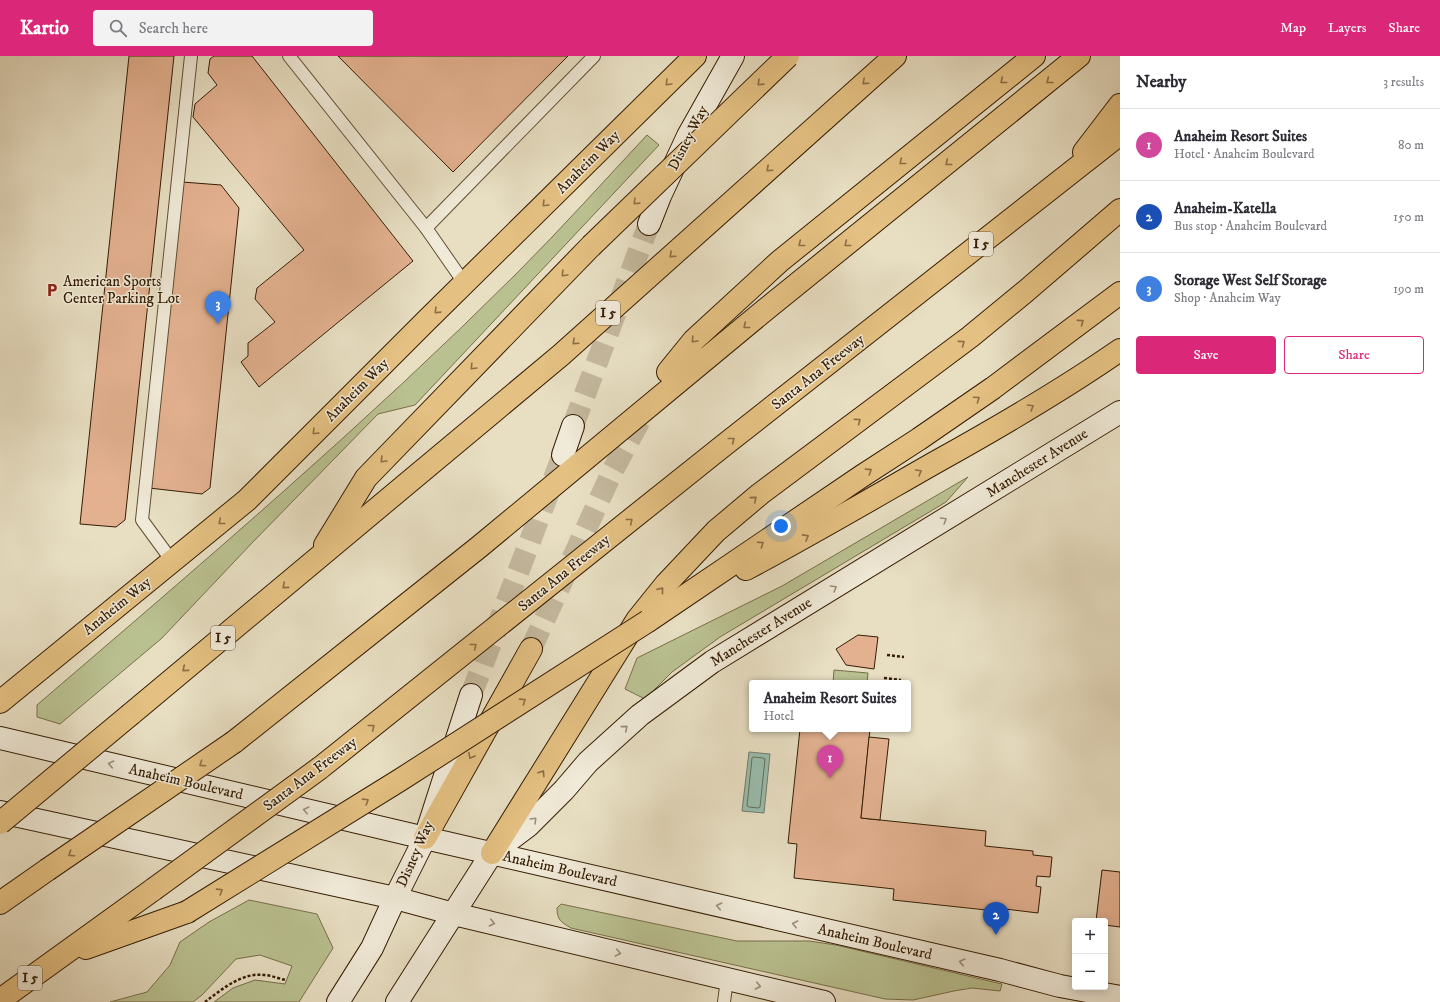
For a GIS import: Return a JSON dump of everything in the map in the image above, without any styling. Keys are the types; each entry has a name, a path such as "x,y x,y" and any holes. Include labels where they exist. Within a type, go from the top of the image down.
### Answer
{"main road":[{"name":"Anaheim Way","path":"0,702 247,500 696,56"},
{"name":"Disney Way","path":"649,224 660,196 688,136 733,56"},
{"path":"315,562 366,478 591,246 788,56"},
{"name":"I 5","path":"0,823 315,562 561,355 895,56"},
{"path":"668,372 694,340 780,261 1034,56"},
{"path":"0,902 234,742 479,547 766,310 1079,56"},
{"path":"1064,178 1120,105"},
{"name":"Santa Ana Freeway","path":"0,1000 320,768 723,446 1120,134"},
{"path":"492,853 637,620 666,584 716,531 760,494 970,336 1026,291 1120,210"},
{"path":"60,957 187,912 400,780 648,621 919,439 993,388 1120,293"},
{"path":"648,621 785,548 979,438 1051,395 1120,350"},
{"name":"Manchester Avenue","path":"454,914 492,853 528,826 564,790 588,762 640,715 712,662 1120,412"},
{"path":"563,455 573,426"},
{"path":"425,838 531,649"},
{"name":"Disney Way","path":"338,1002 372,948 425,838 471,695"},
{"name":"Anaheim Boulevard","path":"0,738 425,838 1000,970 1060,986 1120,997"},
{"path":"0,812 395,898 454,914 824,1002"},
{"path":"398,1002 454,914"}],"lane":[{"path":"172,561 142,520 191,56"},
{"path":"289,56 426,228 465,284"},
{"path":"426,228 594,56"},
{"path":"724,1002 727,979"}],"path":[{"path":"887,655 904,656"},
{"path":"884,678 901,680"},
{"path":"205,1002 227,986 247,976 263,974 286,980"}],"shaded area":[{"path":"647,135 659,145 415,405 378,414 162,638 60,724 37,717 37,705 281,494 401,385 534,256"},
{"path":"968,477 946,502 720,637 672,672 645,699 625,689 637,658 782,586"},
{"path":"834,670 868,673 867,680 833,680"},
{"path":"249,900 317,914 333,948 299,1002 214,1002 233,988 255,980 285,984 292,966 260,955 236,959 202,995 193,1002 110,1002 147,992 170,965 180,942 209,922"},
{"path":"561,904 737,941 809,941 836,945 1002,984 1000,991 972,988 913,1000 885,999 571,928 559,918 557,908"}],"water":[{"path":"749,752 770,754 764,813 742,811"}],"building":[{"path":"129,56 174,56 125,520 116,527 80,524"},
{"path":"214,56 252,56 413,261 259,387 241,362 248,356 248,343 275,322 255,299 257,288 304,250 193,117 195,104 217,85 208,73 210,59"},
{"path":"338,56 568,56 453,172"},
{"path":"182,182 221,185 239,208 210,488 202,494 149,488"},
{"path":"858,635 878,637 874,669 846,665 836,649"},
{"path":"800,732 870,732 861,818 986,831 985,846 1033,851 1033,855 1052,857 1050,877 1037,876 1036,886 1041,887 1038,913 1005,909 1005,912 893,900 894,889 794,878 797,844 788,843"},
{"path":"869,737 889,739 880,820 861,818"},
{"path":"1102,870 1120,872 1120,927 1108,925 1108,918 1096,918"}],"tunnel":[{"path":"573,426 649,224"},
{"path":"531,649 613,470 646,409"},
{"path":"471,695 563,455"}],"place":[{"name":"American Sports Center Parking Lot","path":"52,290"},
{"name":"Storage West Self Storage","path":"218,324"},
{"name":"Anaheim Resort Suites","path":"830,778"},
{"name":"Anaheim-Katella","path":"996,935"}]}
